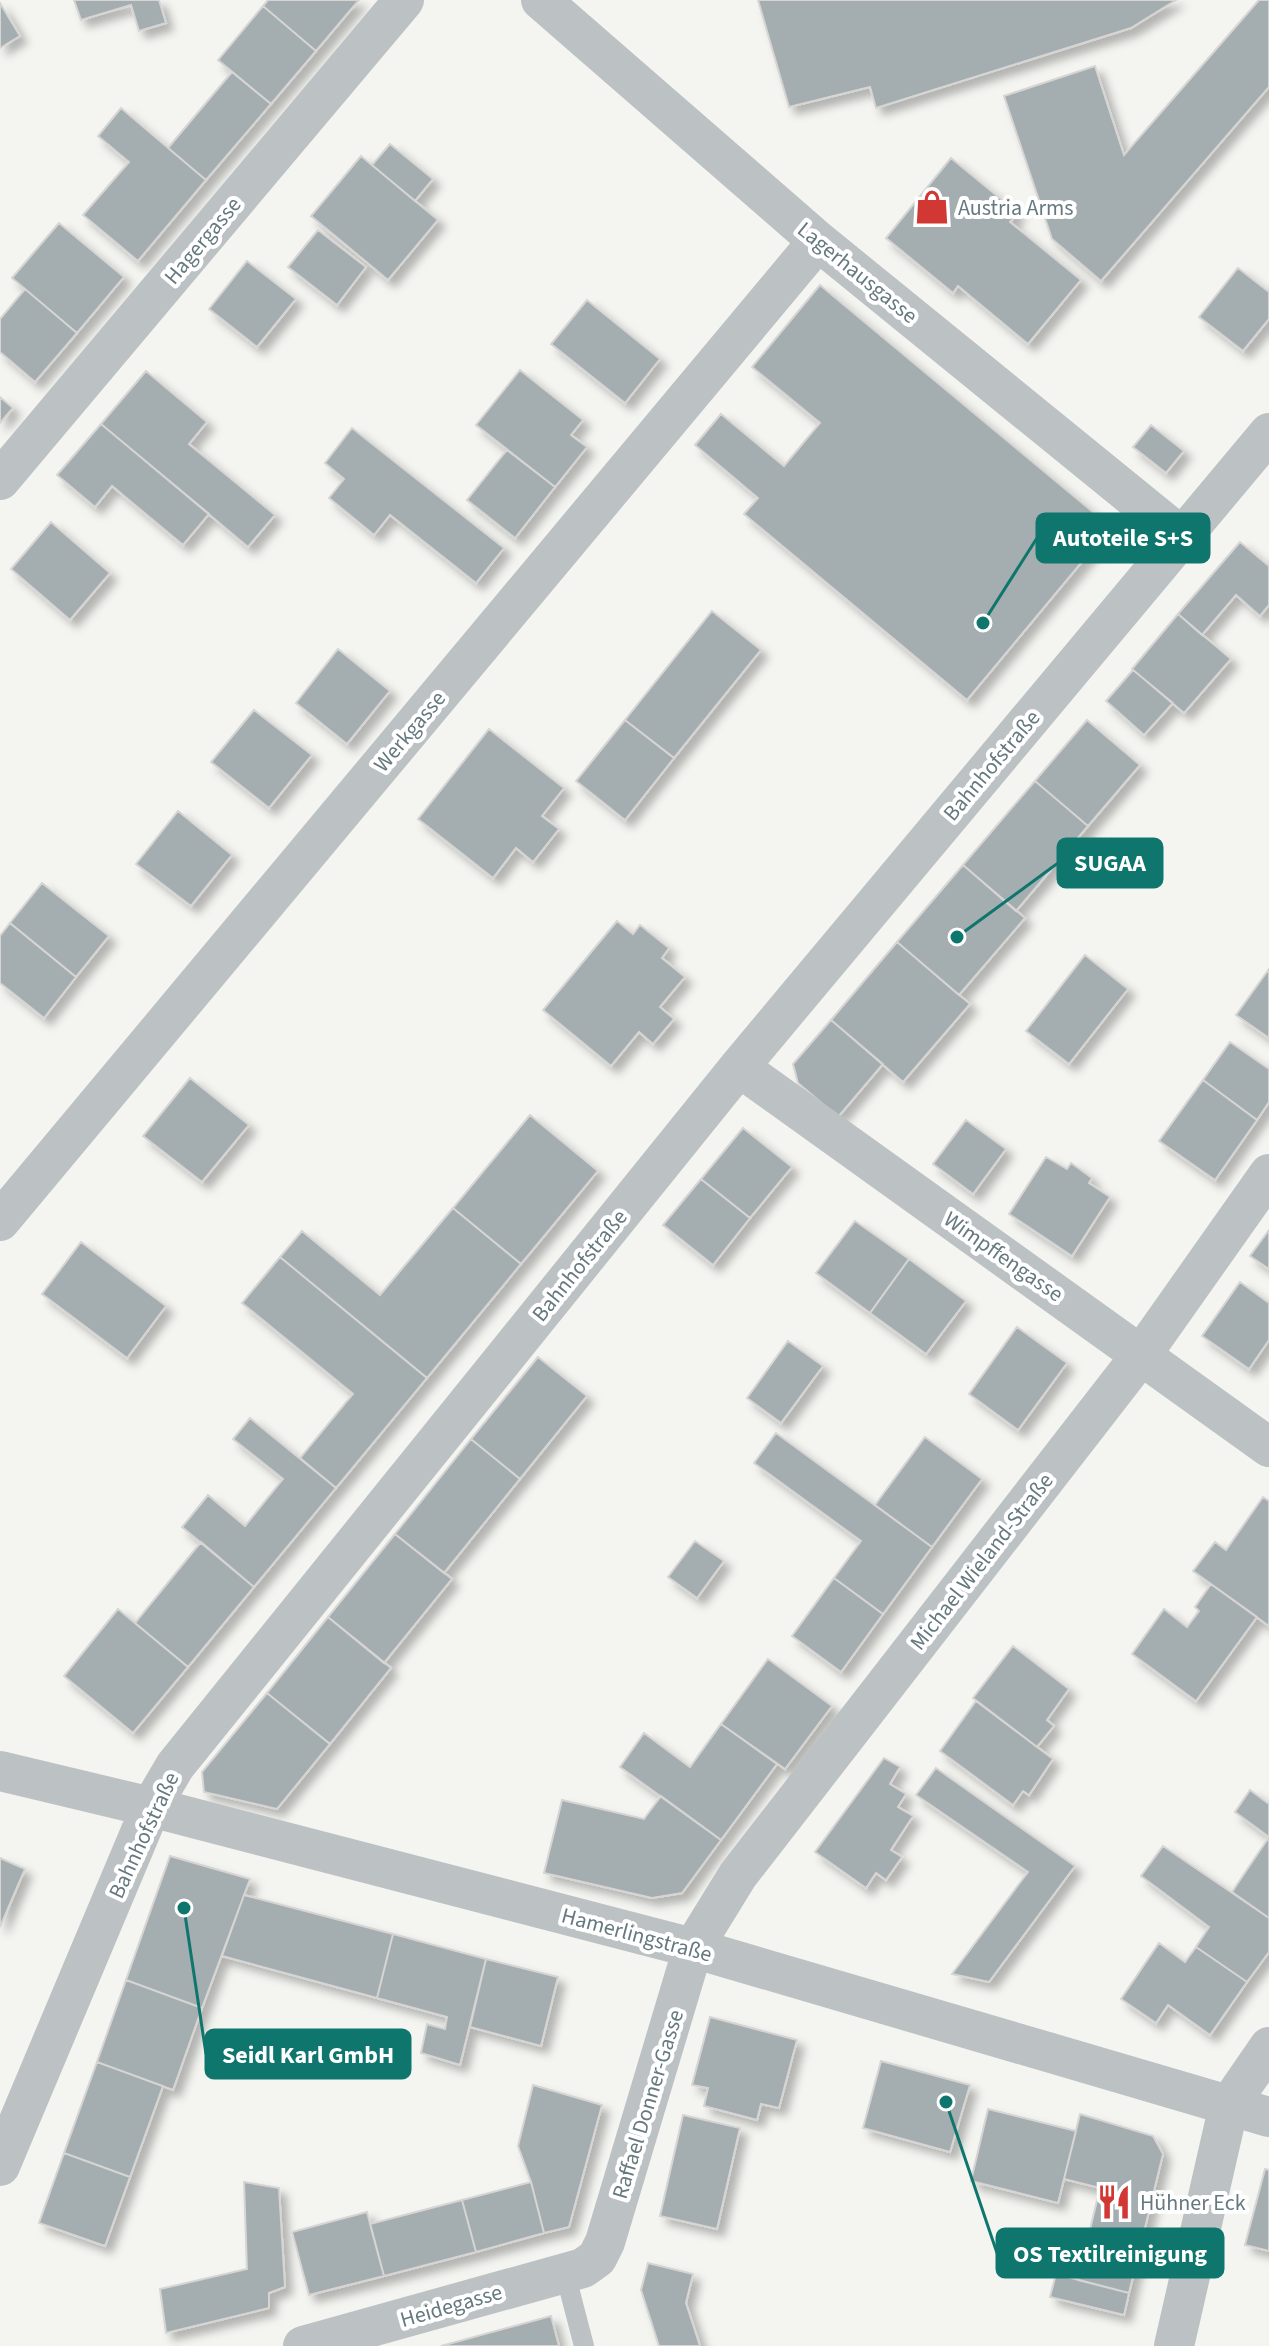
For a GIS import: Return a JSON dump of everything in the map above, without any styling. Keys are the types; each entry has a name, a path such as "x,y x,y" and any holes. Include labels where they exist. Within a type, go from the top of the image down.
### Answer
{"street":[{"name":"Hagergasse","path":"0,480 404,0"},
{"name":"Lagerhausgasse","path":"541,0 818,241 1182,537"},
{"name":"Werkgasse","path":"0,1221 818,241"},
{"name":"Bahnhofstraße","path":"0,2166 151,1807 175,1766 739,1067 1182,537 1266,443"},
{"name":"Wimpffengasse","path":"739,1067 1269,1447"},
{"name":"Michael Wieland-Straße","path":"693,1948 738,1875 1142,1354 1269,1174"},
{"name":"Hamerlingstraße","path":"0,1771 151,1807 693,1948 1269,2117"},
{"name":"Raffael Donner-Gasse","path":"581,2266 605,2242 693,1948"},
{"path":"1174,2346 1229,2105 1269,2047"},
{"name":"Heidegasse","path":"303,2346 581,2266"}],"lane":[{"path":"581,2266 584,2346"}],"building":[{"path":"74,0 159,0 166,23 139,31 131,5 81,20"},
{"path":"268,0 359,0 316,51 263,6"},
{"path":"758,0 1176,0 1131,28 876,108 870,87 789,107"},
{"path":"1259,0 1269,0 1269,87 1101,281 1052,239 1004,96 1095,66 1124,155"},
{"path":"0,3 20,36 0,48"},
{"path":"263,6 316,51 271,104 218,60"},
{"path":"232,72 271,104 206,180 168,148"},
{"path":"121,108 206,180 138,261 83,215 129,162 98,136"},
{"path":"390,144 433,179 415,201 372,165"},
{"path":"361,156 438,220 388,280 311,216"},
{"path":"951,158 1018,213 1010,222 1081,280 1028,344 958,286 953,293 886,238"},
{"path":"59,223 124,277 77,333 12,278"},
{"path":"318,230 366,267 337,305 288,267"},
{"path":"247,261 296,299 257,347 209,309"},
{"path":"1238,268 1269,292 1269,319 1243,351 1199,317"},
{"path":"820,285 1111,527 967,700 744,514 758,498 695,445 721,414 784,466 820,423 752,367"},
{"path":"25,289 77,333 35,382 0,352 0,319"},
{"path":"587,300 660,359 625,403 551,344"},
{"path":"520,370 583,420 571,435 587,447 555,487 476,425"},
{"path":"146,371 207,422 189,444 275,515 248,547 101,424"},
{"path":"0,397 13,408 0,423"},
{"path":"101,424 209,514 183,545 112,486 95,507 57,475"},
{"path":"1151,425 1184,451 1166,473 1133,447"},
{"path":"352,428 504,548 476,583 390,515 374,535 329,498 344,479 325,463"},
{"path":"507,450 555,487 515,538 467,500"},
{"path":"51,522 110,573 70,620 11,569"},
{"path":"1240,542 1269,566 1269,605 1260,616 1236,595 1202,635 1178,614"},
{"path":"712,611 761,650 674,758 625,720"},
{"path":"1178,614 1231,659 1184,713 1132,669"},
{"path":"338,649 390,691 347,744 296,703"},
{"path":"1133,670 1173,703 1144,735 1106,701"},
{"path":"254,710 312,755 269,808 211,762"},
{"path":"625,720 674,758 625,820 576,781"},
{"path":"1087,720 1140,765 1088,826 1035,781"},
{"path":"489,729 564,788 542,816 559,829 533,862 516,848 493,878 418,819"},
{"path":"1035,781 1088,826 1016,911 963,865"},
{"path":"178,811 232,855 191,906 136,864"},
{"path":"963,865 1025,918 959,995 897,942"},
{"path":"42,883 109,936 76,977 10,923"},
{"path":"617,921 633,934 640,925 669,948 662,958 685,977 660,1007 674,1019 653,1044 639,1032 611,1066 543,1010"},
{"path":"10,923 76,977 44,1018 0,983 0,936"},
{"path":"897,942 970,1004 903,1082 831,1020"},
{"path":"1085,955 1128,989 1069,1064 1026,1031"},
{"path":"1269,969 1269,1038 1236,1015"},
{"path":"831,1020 883,1064 838,1117 798,1083 793,1064"},
{"path":"1230,1042 1269,1069 1269,1102 1257,1120 1203,1080"},
{"path":"190,1078 249,1125 202,1182 143,1136"},
{"path":"1203,1080 1257,1120 1215,1180 1159,1141"},
{"path":"530,1115 598,1171 521,1264 453,1208"},
{"path":"966,1120 1006,1149 973,1194 933,1164"},
{"path":"743,1128 792,1167 750,1218 701,1179"},
{"path":"1046,1157 1067,1169 1071,1163 1092,1178 1089,1183 1110,1197 1072,1256 1009,1214"},
{"path":"701,1179 750,1218 713,1265 663,1225"},
{"path":"453,1208 521,1264 427,1378 280,1257 302,1231 380,1295"},
{"path":"855,1221 909,1259 870,1313 816,1273"},
{"path":"1269,1230 1269,1269 1250,1256"},
{"path":"81,1242 166,1306 127,1358 42,1294"},
{"path":"280,1257 427,1378 336,1488 300,1458 353,1394 242,1303"},
{"path":"909,1259 966,1301 926,1354 870,1313"},
{"path":"1240,1282 1269,1303 1269,1340 1249,1369 1202,1336"},
{"path":"1017,1327 1067,1363 1018,1430 969,1394"},
{"path":"788,1341 823,1366 781,1423 747,1398"},
{"path":"538,1357 587,1396 520,1479 471,1439"},
{"path":"250,1418 336,1488 254,1587 182,1527 208,1495 245,1526 283,1479 233,1439"},
{"path":"776,1433 932,1547 883,1614 834,1578 861,1541 754,1463"},
{"path":"925,1437 982,1479 932,1547 875,1505"},
{"path":"471,1439 520,1479 444,1573 395,1534"},
{"path":"1263,1497 1269,1501 1269,1626 1193,1571 1215,1542 1226,1550"},
{"path":"395,1534 452,1579 384,1663 328,1617"},
{"path":"695,1541 724,1561 697,1598 668,1577"},
{"path":"201,1542 254,1587 188,1667 135,1623"},
{"path":"834,1578 883,1614 841,1672 792,1636"},
{"path":"1211,1584 1257,1617 1196,1701 1132,1654 1164,1609 1187,1627 1199,1611 1195,1607"},
{"path":"118,1609 188,1667 133,1733 64,1676"},
{"path":"328,1617 391,1668 330,1744 267,1693"},
{"path":"1013,1646 1069,1689 1047,1720 1054,1726 1037,1747 973,1698"},
{"path":"768,1659 832,1706 785,1769 721,1724"},
{"path":"267,1693 330,1744 277,1809 204,1792 202,1772"},
{"path":"976,1701 1053,1759 1029,1795 1023,1791 1013,1805 940,1751"},
{"path":"721,1724 777,1764 721,1840 620,1767 644,1733 690,1767"},
{"path":"884,1758 900,1767 890,1784 906,1794 898,1807 913,1816 891,1850 902,1857 886,1880 876,1873 866,1888 815,1852"},
{"path":"936,1768 1075,1866 989,1982 952,1974 1028,1872 916,1795"},
{"path":"1250,1790 1269,1804 1269,1837 1235,1812"},
{"path":"661,1796 721,1840 682,1893 652,1898 544,1873 562,1800 644,1819"},
{"path":"1269,1837 1269,1918 1232,1892"},
{"path":"1163,1846 1269,1918 1269,1952 1247,1982 1196,1947 1209,1927 1141,1876"},
{"path":"170,1856 250,1879 202,2008 126,1980"},
{"path":"0,1858 25,1869 0,1927"},
{"path":"244,1895 393,1934 377,1998 222,1956"},
{"path":"393,1934 486,1959 460,2065 421,2053 427,2024 445,2029 447,2017 377,1998"},
{"path":"1159,1943 1185,1962 1196,1947 1247,1982 1210,2035 1168,2005 1156,2023 1121,1999"},
{"path":"486,1959 558,1977 541,2046 470,2027"},
{"path":"126,1980 202,2008 173,2090 97,2062"},
{"path":"710,2017 797,2040 779,2108 761,2104 757,2120 704,2106 708,2088 692,2085"},
{"path":"881,2061 970,2085 950,2152 863,2128"},
{"path":"97,2062 163,2086 130,2177 64,2153"},
{"path":"533,2085 602,2105 569,2227 544,2233 518,2146"},
{"path":"988,2109 1076,2131 1058,2203 971,2181"},
{"path":"1080,2114 1153,2136 1163,2154 1129,2293 1078,2280 1100,2188 1064,2179"},
{"path":"683,2115 740,2128 717,2229 660,2216"},
{"path":"64,2153 130,2177 105,2246 39,2223"},
{"path":"1265,2169 1269,2170 1269,2251 1245,2245"},
{"path":"244,2182 279,2188 285,2287 269,2293 269,2308 166,2333 160,2289 247,2269"},
{"path":"531,2182 544,2233 476,2252 462,2200"},
{"path":"462,2200 476,2252 384,2276 370,2224"},
{"path":"367,2212 384,2276 309,2295 292,2232"},
{"path":"648,2263 693,2274 686,2303 700,2346 659,2346 641,2290"},
{"path":"1056,2274 1129,2293 1124,2315 1050,2297"},
{"path":"551,2316 559,2346 441,2346"}],"place":[{"name":"Austria Arms","path":"932,207"},
{"name":"Autoteile S+S","path":"983,623"},
{"name":"SUGAA","path":"957,937"},
{"name":"Seidl Karl GmbH","path":"184,1908"},
{"name":"OS Textilreinigung","path":"946,2102"},
{"name":"Hühner Eck","path":"1114,2202"}]}
